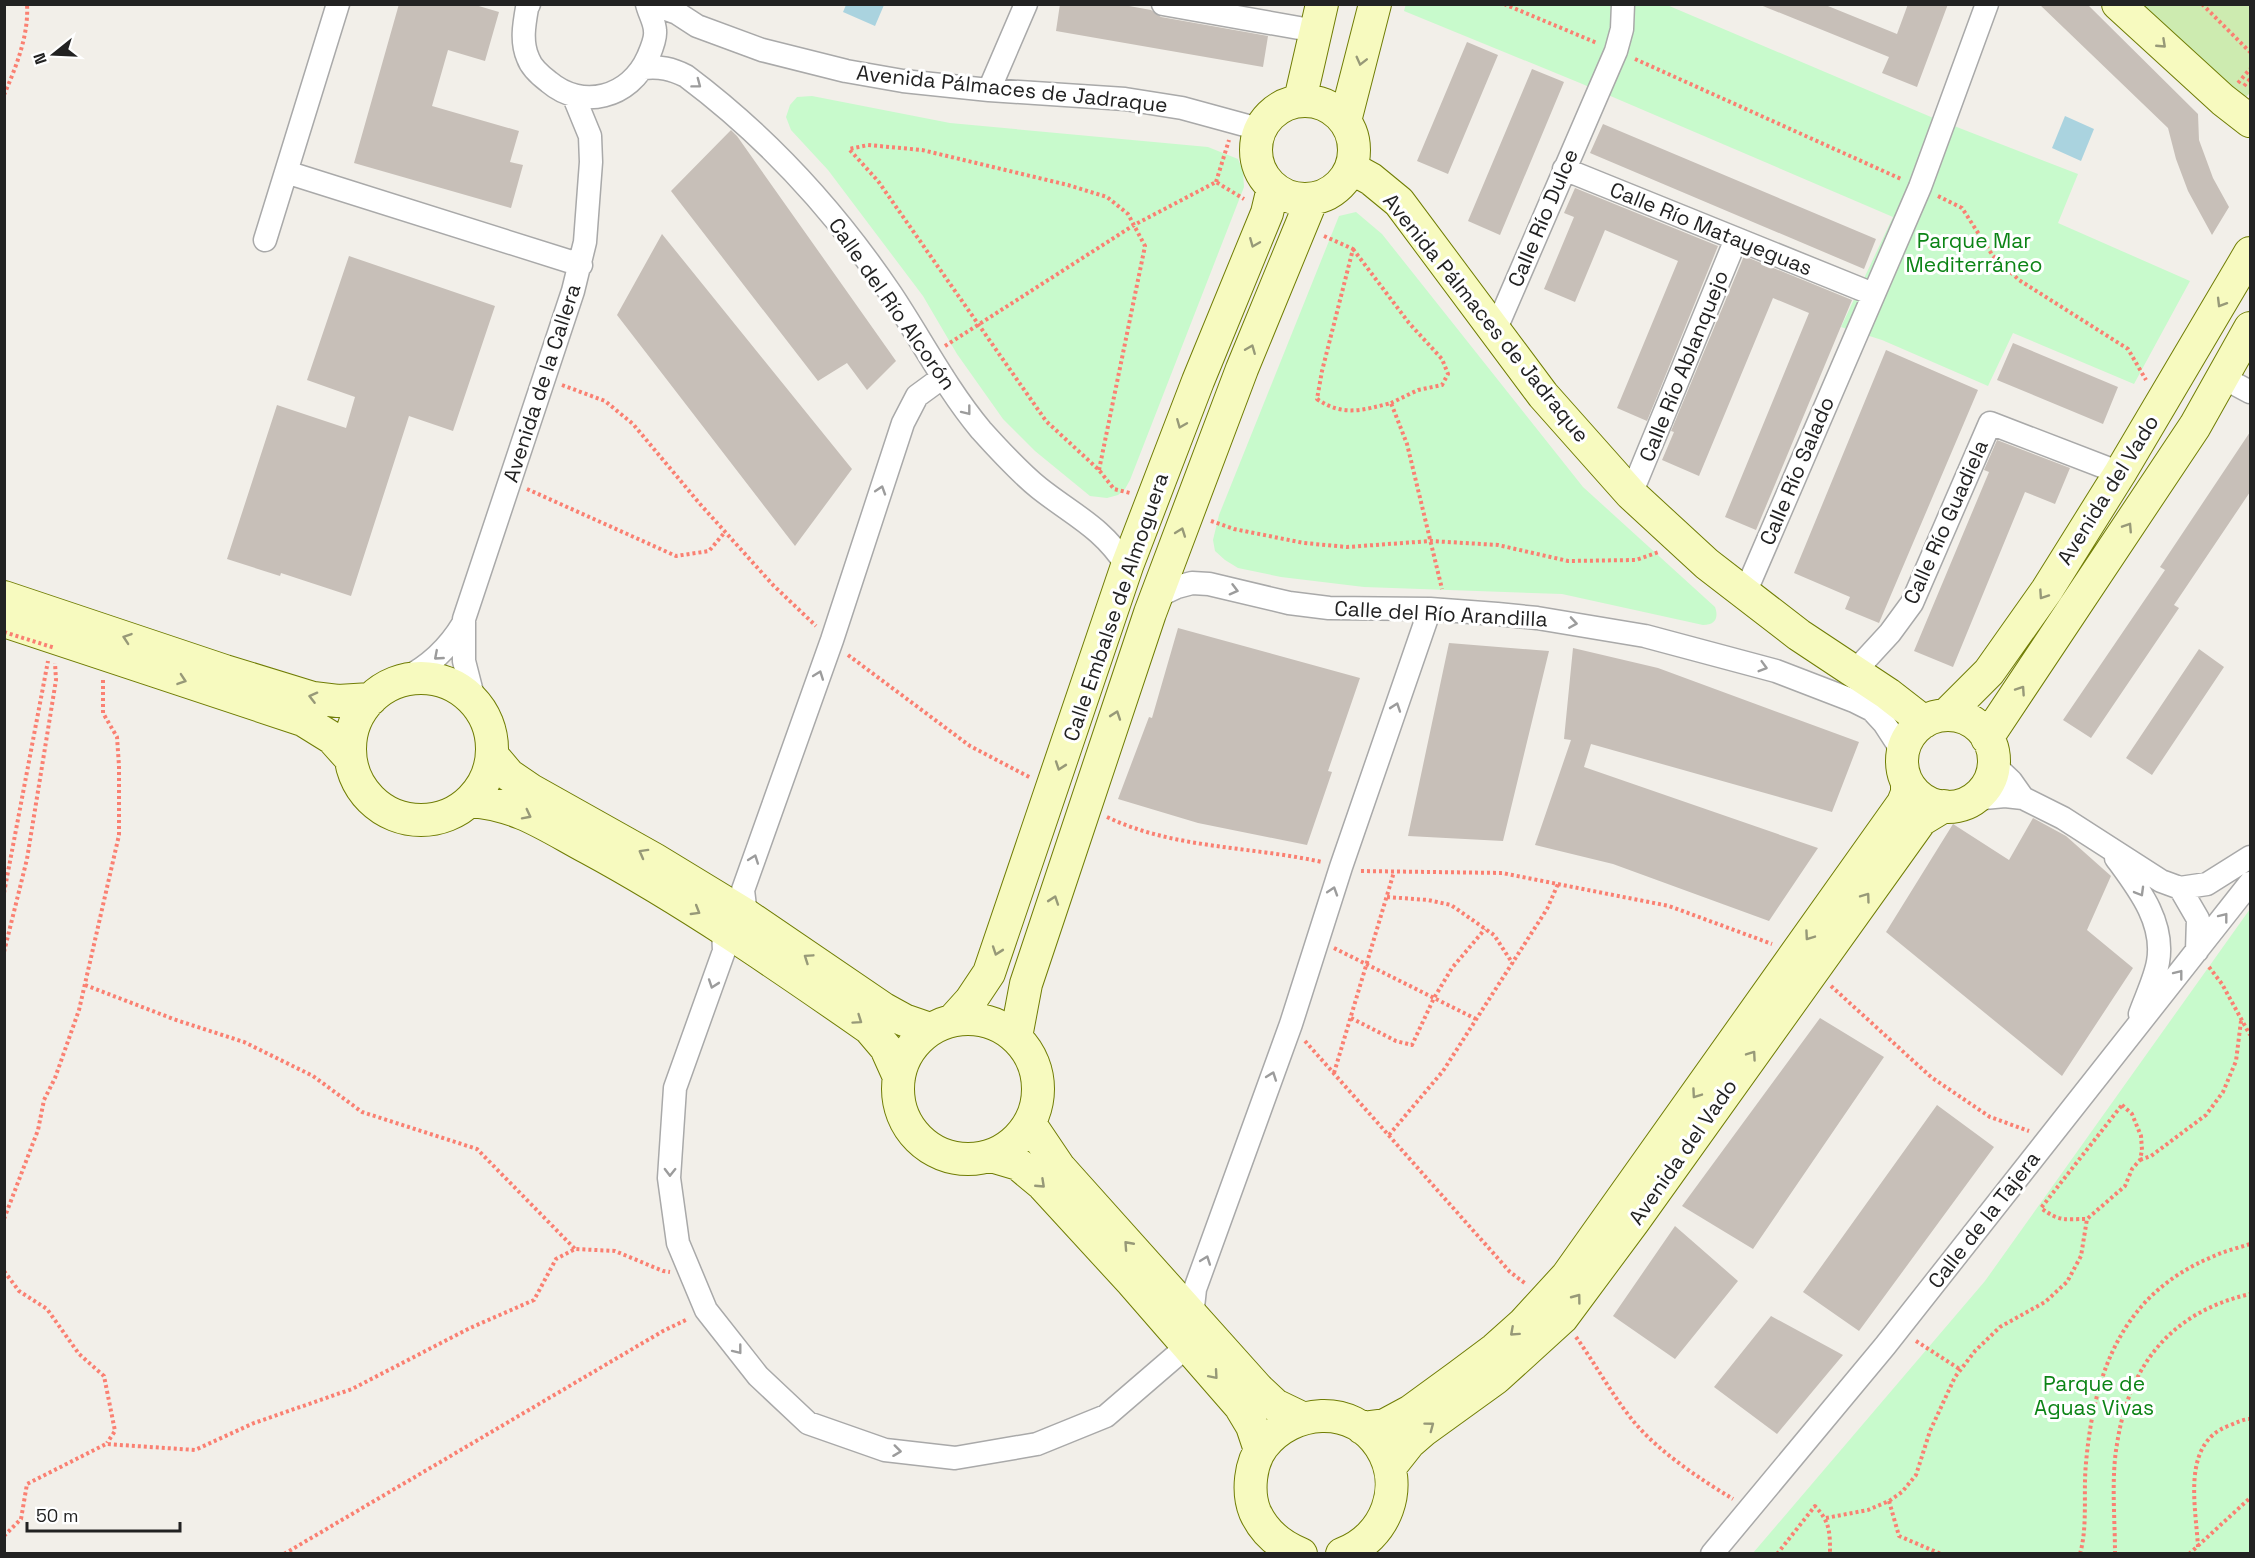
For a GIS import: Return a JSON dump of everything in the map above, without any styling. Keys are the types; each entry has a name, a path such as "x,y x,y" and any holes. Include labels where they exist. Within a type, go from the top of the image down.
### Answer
{"main road":[{"path":"1345,121 1375,4"},
{"path":"2118,4 2223,100 2250,121"},
{"path":"1300,100 1319,18"},
{"path":"1300,100 1321,102 1345,121 1352,141 1352,168 1343,182 1307,212 1290,197 1270,200 1247,126 1286,103 1300,100"},
{"name":"Avenida Pálmaces de Jadraque","path":"1352,168 1371,179 1399,202 1543,395 1631,494 1707,564 1799,635 1909,708 1936,718"},
{"name":"Calle Embalse de Almoguera","path":"942,1024 971,1000 989,974 1127,566 1270,200"},
{"name":"Calle Embalse de Almoguera","path":"1016,1037 1026,984 1150,613 1242,369 1307,212"},
{"name":"Avenida del Vado","path":"1936,718 1989,672 2047,590 2161,405 2250,253"},
{"name":"Avenida del Vado","path":"1990,751 2195,426 2250,328"},
{"path":"4,597 52,632 106,654 303,720 332,738 350,758"},
{"path":"4,621 225,671 313,698 338,702 370,699"},
{"path":"404,679 444,683 466,695 476,704 487,724 491,740 492,755 489,772 481,788 471,801 452,814 430,820 412,821 396,817 372,801 355,775 350,758 351,729 361,709 370,699 392,683 404,679"},
{"path":"1962,717 1975,723 1990,751 1991,777 1983,790 1958,803 1927,802 1915,792 1905,771 1903,749 1910,735 1936,718 1962,717"},
{"path":"492,755 509,775 654,859 869,1028 886,1048 898,1077"},
{"name":"Avenida del Vado","path":"1805,961 1903,803 1907,793 1905,771"},
{"path":"471,801 496,803 522,813 735,922 904,1020 942,1024 975,1018 997,1024 1016,1037 1028,1051 1039,1088 1037,1106 1030,1124 1020,1138 1006,1149 991,1156 976,1160 947,1157 923,1143 906,1122 898,1096 898,1077 905,1058 915,1042 942,1024"},
{"name":"Avenida del Vado","path":"1390,1467 1409,1443 1424,1430 1496,1378 1554,1309 1572,1268 1805,961 1921,820 1958,803"},
{"path":"1030,1124 1059,1167 1192,1316 1275,1405 1302,1418"},
{"path":"991,1156 1018,1164 1042,1184 1192,1349 1240,1406 1252,1426 1260,1450"},
{"name":"Avenida del Vado","path":"1362,1428 1385,1425 1411,1411 1554,1309"},
{"path":"1301,1554 1285,1547 1263,1527 1254,1510 1250,1490 1253,1466 1260,1450 1271,1436 1286,1425 1302,1418 1323,1415 1344,1419 1362,1428 1379,1445 1390,1467 1392,1485 1390,1503 1384,1520 1371,1537 1353,1550 1342,1554"},
{"path":"1384,1520 1387,1544 1392,1554"}],"street":[{"path":"265,240 338,4"},
{"path":"527,6 523,41 528,59 542,77 560,92 591,99 607,95 627,84 644,68 656,32 647,4"},
{"name":"Avenida Pálmaces de Jadraque","path":"652,4 681,9 697,26"},
{"path":"989,90 1026,4"},
{"path":"1163,4 1319,18"},
{"name":"Calle Río Dulce","path":"1495,331 1616,51 1622,29 1623,4"},
{"name":"Calle Río Salado","path":"1744,593 1850,348 1865,291 1920,187 1987,4"},
{"name":"Avenida Pálmaces de Jadraque","path":"656,32 669,26 697,26 762,50 846,71 903,81 989,90 1125,99 1182,108 1247,126"},
{"name":"Calle del Río Alcorón","path":"644,68 671,69 686,76 769,146 817,197 858,248 961,404 1005,456 1039,488 1091,525 1114,546 1127,566"},
{"name":"Avenida de la Callera","path":"590,136 607,95"},
{"name":"Avenida de la Callera","path":"404,679 445,651 463,624 581,265 590,187 590,136 574,97"},
{"name":"Calle Río Matayeguas","path":"1564,170 1865,291"},
{"path":"286,172 581,265"},
{"name":"Calle Río Ablanquejo","path":"1631,494 1736,239"},
{"path":"943,377 917,396 903,423 832,640 675,1088 669,1178 678,1244 706,1311 758,1376 808,1422 885,1450 955,1458 1037,1444 1106,1416 1178,1354 1192,1349"},
{"path":"2222,377 2250,392"},
{"name":"Calle Río Guadiela","path":"1855,671 1890,633 1912,603 1990,423 2120,473"},
{"name":"Calle del Río Arandilla","path":"1158,596 1192,583 1209,584 1289,603 1329,608 1438,610 1537,618 1645,636 1776,671 1872,710 1897,743 1905,771"},
{"path":"1192,1316 1196,1289 1291,1024 1341,867 1438,610"},
{"name":"Avenida de la Callera","path":"463,624 464,660 476,704"},
{"path":"1990,751 2023,798"},
{"path":"1958,803 2005,796 2023,798 2063,818 2161,880 2180,888 2207,884 2250,857"},
{"path":"2106,845 2139,889 2157,927 2158,961 2134,1030"},
{"name":"Calle de la Tajera","path":"1712,1554 1898,1329 2250,883"},
{"path":"2180,888 2198,919 2197,951"}],"path":[{"path":"4,95 18,62 28,15 27,4"},
{"path":"1504,4 1616,51 1962,208 1993,256 2019,280 2128,349 2161,405"},
{"path":"2202,4 2250,52"},
{"path":"929,356 1134,225 1216,182 1247,126"},
{"path":"1099,470 1145,246 1128,214 1107,197 1068,184 922,150 868,145 849,149 878,182 1046,421 1099,470 1114,489 1152,498"},
{"path":"1216,182 1270,200"},
{"path":"1307,212 1353,249 1409,323 1442,359 1448,374 1442,385 1418,390 1391,403 1352,411 1329,407 1317,399 1322,370 1353,249"},
{"path":"544,379 605,401 633,424 773,585 860,665 970,746 1053,789"},
{"path":"1391,403 1407,444 1415,484 1431,541 1438,610"},
{"path":"526,488 611,524 676,556 709,551 725,532"},
{"path":"1188,513 1234,529 1304,543 1347,547 1431,541 1498,545 1568,561 1636,560 1685,543"},
{"path":"4,632 52,632"},
{"path":"4,893 48,668 52,632"},
{"path":"4,952 27,859 56,680 52,632"},
{"path":"4,1219 38,1130 44,1100 55,1078 79,1010 119,835 117,736 103,713 106,654"},
{"path":"1085,807 1121,824 1196,844 1299,857 1368,873 1502,873 1669,906 1805,961 1931,1077 1990,1117 2049,1138"},
{"path":"1334,1073 1394,872"},
{"path":"1389,1135 1443,1071 1547,909 1558,884"},
{"path":"1386,897 1428,900 1451,905 1494,935 1513,964"},
{"path":"1351,1018 1396,1041 1412,1045 1434,998 1452,968 1485,929"},
{"path":"1318,940 1476,1019"},
{"path":"2197,951 2222,984 2250,1035"},
{"path":"85,985 176,1020 244,1042 314,1076 362,1112 477,1149 575,1249"},
{"path":"2140,1160 2141,1136 2132,1114 2122,1105 2041,1208 2054,1217 2064,1220 2087,1219 2125,1186 2132,1169 2140,1160 2151,1156 2206,1115 2223,1092 2236,1061 2241,1020"},
{"path":"1291,1024 1510,1272 1554,1309 1584,1348 1604,1383 1635,1424 1707,1483 1749,1509"},
{"path":"1826,1518 1868,1510 1889,1501 1902,1492 1916,1475 1930,1431 1955,1377 1974,1351 2000,1327 2045,1302 2067,1282 2081,1257 2087,1219"},
{"path":"2080,1554 2083,1541 2090,1428 2108,1360 2122,1329 2162,1288 2187,1270 2211,1257 2250,1244"},
{"path":"106,1444 195,1450 254,1423 352,1389 470,1328 534,1300 556,1259 575,1249 615,1251 663,1271 691,1274"},
{"path":"4,1271 19,1291 47,1309 79,1354 104,1376 115,1431 106,1444 27,1484 21,1519 4,1536"},
{"path":"2115,1554 2116,1445 2122,1418 2140,1371 2159,1343 2180,1324 2233,1298 2250,1294"},
{"path":"284,1554 663,1330 706,1311"},
{"path":"1898,1329 1961,1370"},
{"path":"2198,1547 2195,1487 2197,1461 2203,1445 2217,1430 2250,1419"},
{"path":"2189,1554 2250,1498"},
{"path":"1889,1501 1899,1536 1941,1554"},
{"path":"1777,1554 1815,1506 1826,1518 1830,1536 1830,1554"}],"green space":[{"name":"Parque Mar Mediterráneo","path":"1406,4 1667,5 1931,117 2078,174 2058,223 2190,281 2134,384 2013,333 1988,386 1882,340 1841,327 1893,217 1580,83 1404,11"},
{"path":"2143,5 2250,5 2250,93 2241,102"},
{"path":"812,96 950,123 1208,147 1238,159 1243,171 1244,187 1130,480 1118,495 1107,498 1090,496 1035,451 1003,419 957,354 923,296 828,170 791,130 786,117 790,105 797,97"},
{"path":"1356,212 1382,234 1583,487 1715,607 1716,618 1713,622 1703,625 1562,594 1364,587 1281,577 1238,568 1215,551 1213,540 1219,515 1339,216"},
{"name":"Parque de Aguas Vivas","path":"2250,909 2250,1553 1753,1553 1985,1281"}],"water":[{"path":"846,4 884,5 875,26 843,12"},
{"path":"2065,116 2094,129 2081,161 2052,148"}],"building":[{"path":"399,4 472,4 499,12 485,61 448,50 432,106 519,131 510,162 523,165 511,208 354,163"},
{"path":"1060,4 1118,4 1151,10 1161,17 1268,36 1263,67 1056,31"},
{"path":"1758,4 1823,4 1897,34 1908,4 1948,4 1917,87 1882,73 1889,57"},
{"path":"2039,4 2087,4 2198,114 2199,140 2213,178 2229,207 2212,235 2188,191 2168,128"},
{"path":"1467,42 1498,55 1448,174 1417,161"},
{"path":"1532,69 1564,82 1500,235 1468,221"},
{"path":"1603,124 1876,239 1864,269 1590,153"},
{"path":"731,130 896,361 867,390 847,363 818,381 671,191"},
{"path":"1575,188 1718,246 1647,421 1617,408 1678,261 1605,230 1575,302 1544,289 1574,217 1564,213"},
{"path":"662,234 852,469 795,546 617,315"},
{"path":"349,256 495,306 453,431 409,416 351,596 281,573 280,576 227,559 277,405 346,428 355,397 307,380"},
{"path":"1744,256 1852,300 1756,530 1725,517 1809,313 1773,298 1699,476 1662,460 1674,432 1671,431"},
{"path":"2013,343 2118,387 2103,424 1997,380"},
{"path":"1886,350 1978,390 1879,623 1845,609 1850,597 1794,573"},
{"path":"2250,432 2250,492 2174,605 2179,608 2091,738 2063,720 2165,570 2160,567"},
{"path":"1997,440 2070,468 2055,504 2025,492 1953,667 1914,651 1989,472 1984,470"},
{"path":"1178,628 1360,678 1328,771 1332,772 1307,845 1198,823 1118,799 1149,717 1152,718"},
{"path":"1449,643 1549,651 1503,841 1408,836"},
{"path":"1573,648 1658,668 1859,742 1832,812 1591,744 1584,767 1818,848 1769,921 1613,864 1535,845 1571,740 1564,739"},
{"path":"2199,649 2224,667 2152,775 2126,758"},
{"path":"2033,818 2066,836 2111,876 2087,930 2133,968 2062,1076 1886,932 1953,824 2009,860"},
{"path":"1820,1018 1884,1057 1753,1249 1682,1206"},
{"path":"1937,1105 1994,1147 1859,1331 1803,1292"},
{"path":"1675,1226 1738,1281 1675,1359 1613,1316"},
{"path":"1771,1316 1843,1355 1777,1434 1714,1387"}]}
